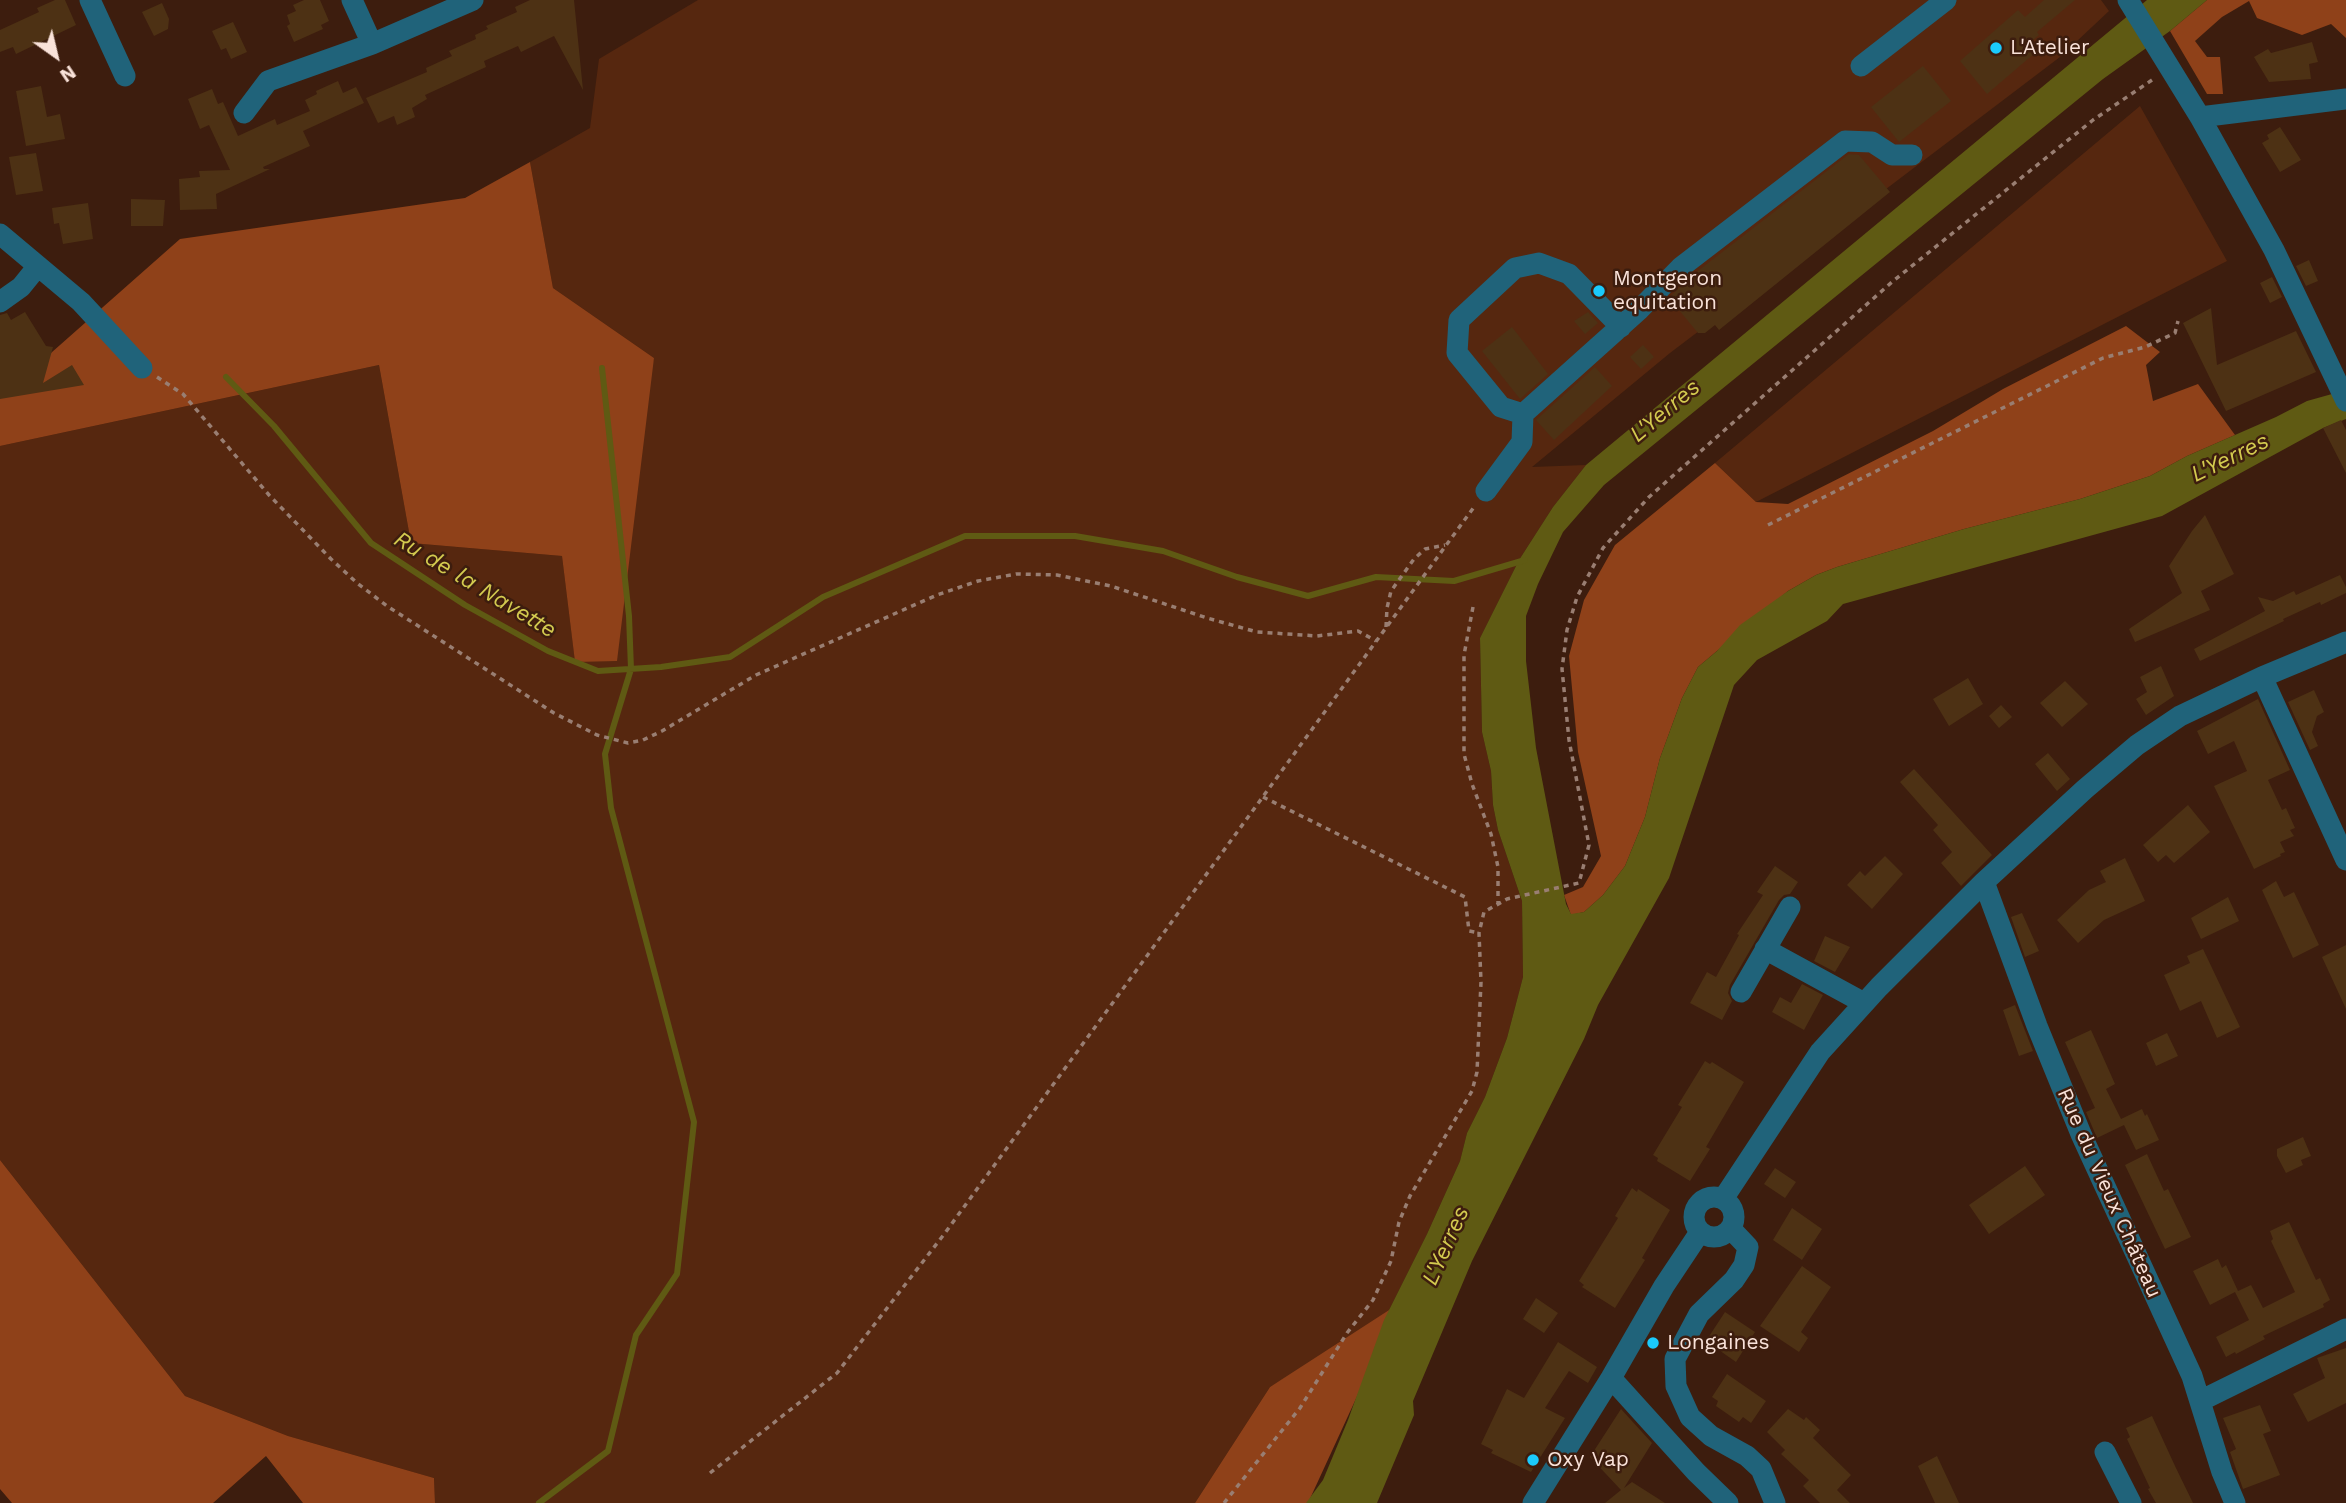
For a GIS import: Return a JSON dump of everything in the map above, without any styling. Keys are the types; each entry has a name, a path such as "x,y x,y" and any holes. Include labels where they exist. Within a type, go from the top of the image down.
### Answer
{"street":[{"path":"90,0 125,76"},
{"path":"352,0 372,44"},
{"path":"244,113 268,81 372,44 473,0"},
{"path":"1861,66 1946,0"},
{"path":"2128,0 2200,117 2274,250 2342,393"},
{"path":"2200,117 2344,99"},
{"path":"1486,491 1522,442 1523,414 1621,327 1681,267 1845,141 1872,142 1892,155 1912,155"},
{"path":"0,234 81,302 142,368"},
{"path":"1523,414 1501,407 1457,353 1459,320 1516,268 1539,263 1569,275 1621,327"},
{"path":"0,302 21,287 38,266"},
{"path":"1723,1199 1820,1052 1864,1003 1984,882 2085,789 2137,745 2180,716 2262,677 2346,642"},
{"path":"2262,677 2346,860"},
{"name":"Rue du Vieux Château","path":"1984,882 2037,1026 2081,1134 2186,1364 2235,1503"},
{"path":"1741,992 1790,907"},
{"path":"1765,950 1864,1003"},
{"path":"1704,1199 1723,1199 1729,1203 1735,1216 1731,1229 1720,1237 1706,1236 1700,1232 1694,1221 1696,1208 1704,1199"},
{"path":"1731,1229 1748,1247 1744,1265 1734,1280 1699,1314 1675,1359 1676,1386 1690,1417 1711,1436 1747,1456 1761,1469 1775,1503"},
{"path":"1533,1503 1611,1378 1664,1286 1700,1232"},
{"path":"2200,1401 2346,1329"},
{"path":"1611,1378 1728,1503"},
{"path":"2105,1452 2130,1503"}],"path":[{"path":"1224,1503 1300,1408 1347,1333 1373,1300 1391,1261 1399,1222 1410,1196 1472,1091 1477,1072 1481,982 1479,933 1485,912 1507,899 1579,883 1589,845 1569,740 1562,669 1567,630 1577,597 1603,548 1649,497 1892,282 2166,62"},
{"path":"1768,524 2103,358 2145,347 2175,332 2178,321"},
{"path":"142,368 183,394 269,495 357,583 387,606 554,713 597,735 628,743 643,740 662,731 756,676 937,595 978,581 1016,574 1057,575 1111,586 1257,632 1307,636 1359,631 1377,641"},
{"path":"710,1473 837,1373 945,1233 1486,491"},
{"path":"1387,627 1391,591 1414,559 1425,549 1447,544"},
{"path":"1473,607 1464,655 1464,754 1491,834 1498,867 1497,903"},
{"path":"1263,797 1465,897 1469,931 1479,933"}],"shaded area":[{"path":"698,0 2101,0 2109,11 2060,57 1670,353 1532,467 1586,465 1553,507 1519,560 1480,638 1482,732 1491,771 1493,805 1498,830 1522,901 1523,977 1507,1038 1485,1097 1467,1133 1460,1161 1384,1320 1270,1387 1195,1503 435,1503 434,1478 288,1436 185,1396 0,1160 0,446 379,365 411,543 562,556 575,661 654,358 553,288 530,162 590,128 599,59"},
{"path":"2207,0 2346,0 2346,38 2331,24 2302,35 2257,18 2249,1 2222,17 2195,41 2207,57 2220,57 2223,94 2207,94 2170,31"},
{"path":"2140,106 2227,261 1756,502 1715,463"},
{"path":"530,162 553,288 654,358 617,661 575,662 562,556 411,543 379,365 0,446 0,398 180,239 465,198"},
{"path":"2126,326 2160,352 2146,365 2153,401 2198,384 2235,435 2150,476 2080,499 1964,529 1837,567 1788,591 1698,667 1682,698 1660,758 1645,817 1625,866 1603,895 1584,912 1571,915 1564,895 1583,887 1601,856 1578,752 1569,656 1584,600 1615,545 1715,463 1756,502 1788,504 1933,431 2003,389"},
{"path":"0,1160 185,1396 288,1436 434,1478 435,1503 303,1503 266,1456 213,1503 12,1503 0,1489"},
{"path":"1400,1303 1308,1503 1195,1503 1270,1387"}],"water":[{"name":"L'Yerres","path":"2147,0 2207,0 2170,31 2103,79 1604,485 1563,532 1526,616 1526,661 1536,748 1566,904 1571,914 1584,912 1603,895 1625,866 1645,817 1660,758 1682,698 1698,667 1717,651 1740,625 1788,591 1837,567 1964,529 2080,499 2150,476 2307,401 2346,388 2346,419 2323,428 2162,516 1843,604 1827,621 1757,660 1734,685 1669,878 1598,1005 1584,1039 1472,1261 1413,1401 1414,1415 1377,1503 1306,1503 1323,1480 1384,1320 1460,1161 1467,1133 1485,1097 1507,1038 1523,977 1522,901 1498,830 1491,771 1482,732 1480,638 1519,560 1553,507 1586,465"}],"building":[{"path":"55,0 65,0 76,25 16,54 13,47 0,52 0,30 39,12 37,8"},
{"path":"304,0 320,0 329,21 321,25 323,29 294,42 287,26 290,24 287,15 296,11 293,5"},
{"path":"530,0 574,0 583,90 554,36 521,52 518,46 484,61 486,67 425,95 427,99 412,108 415,117 397,125 394,116 378,123 366,98 427,72 426,68 452,56 449,51 476,39 475,35 488,29 486,26 517,12 515,7"},
{"path":"2044,0 2075,0 2037,32 2039,35 2029,43 2036,52 1987,94 1960,61 2018,10 2025,17"},
{"path":"162,3 169,19 168,29 154,36 142,12"},
{"path":"233,22 247,52 231,59 226,48 221,50 212,31"},
{"path":"2312,42 2318,62 2309,64 2311,79 2269,82 2254,57 2268,49 2271,53"},
{"path":"1923,66 1951,101 1899,142 1871,107"},
{"path":"338,81 343,93 356,87 364,103 303,131 310,146 263,167 270,169 216,194 217,209 180,210 179,179 200,177 199,171 230,170 209,125 200,129 188,99 212,89 218,104 223,102 238,136 275,119 277,125 310,111 305,100 317,94 316,91"},
{"path":"41,86 47,117 60,114 65,139 26,146 16,91"},
{"path":"2280,127 2301,160 2280,172 2262,143 2269,139 2267,135"},
{"path":"36,153 43,191 16,195 9,157"},
{"path":"1849,154 1859,155 1890,192 1719,330 1715,325 1705,333 1698,333 1669,298 1690,277"},
{"path":"131,199 165,200 163,226 131,226"},
{"path":"88,203 93,239 63,244 59,223 54,224 52,208"},
{"path":"2309,260 2318,281 2306,286 2296,266"},
{"path":"2272,277 2282,297 2270,303 2260,283"},
{"path":"2211,308 2217,365 2296,331 2316,372 2226,411 2183,323"},
{"path":"25,312 46,346 53,347 43,383 72,365 84,385 0,399 0,315 7,313 11,320"},
{"path":"1588,312 1598,323 1585,334 1574,321"},
{"path":"1512,327 1548,374 1520,399 1482,351"},
{"path":"1643,345 1654,357 1641,369 1630,357"},
{"path":"1595,367 1612,386 1554,440 1536,420"},
{"path":"2341,420 2346,430 2346,473 2323,428"},
{"path":"2205,515 2234,574 2201,591 2210,610 2135,642 2129,629 2182,593 2169,566"},
{"path":"2340,575 2346,593 2283,619 2284,621 2200,661 2194,649 2265,611 2258,597 2273,601 2294,591 2296,595"},
{"path":"2161,666 2174,696 2146,715 2136,699 2147,692 2140,677"},
{"path":"1968,678 1983,704 1949,726 1933,699"},
{"path":"2065,681 2088,704 2062,727 2040,703"},
{"path":"2314,690 2324,712 2317,716 2312,732 2318,746 2310,750 2288,702"},
{"path":"2258,699 2290,770 2268,780 2282,810 2286,808 2295,828 2290,830 2294,836 2280,842 2285,852 2280,854 2281,856 2254,869 2214,786 2247,771 2234,741 2208,754 2197,731"},
{"path":"2001,705 2012,717 1999,728 1989,716"},
{"path":"2048,753 2070,779 2057,791 2035,764"},
{"path":"1914,769 1992,855 1961,886 1941,863 1952,852 1933,830 1938,825 1900,782"},
{"path":"2188,805 2210,832 2174,863 2166,855 2158,862 2143,845"},
{"path":"1885,856 1903,874 1872,909 1847,885 1860,871 1865,876"},
{"path":"2125,858 2145,901 2104,920 2078,943 2057,920 2089,890 2106,882 2100,871"},
{"path":"1775,866 1798,882 1790,894 1779,900 1730,985 1728,993 1732,1001 1722,1020 1690,1003 1707,972 1716,977 1739,935 1737,934 1763,895 1757,892"},
{"path":"2276,881 2284,897 2294,892 2319,945 2293,958 2262,890"},
{"path":"2228,897 2239,921 2201,939 2191,918"},
{"path":"2022,913 2039,951 2025,957 2011,917"},
{"path":"1825,936 1850,947 1835,972 1814,961"},
{"path":"2346,945 2346,1009 2322,957"},
{"path":"2203,949 2240,1027 2217,1038 2201,1001 2180,1011 2164,975 2190,963 2187,956"},
{"path":"1802,984 1823,995 1804,1030 1772,1012 1780,997 1791,1003"},
{"path":"2015,1005 2033,1051 2019,1056 2003,1010"},
{"path":"2091,1030 2115,1084 2106,1089 2121,1119 2142,1109 2159,1140 2136,1150 2124,1125 2097,1138 2086,1112 2095,1108 2065,1042"},
{"path":"2167,1033 2178,1056 2156,1066 2146,1043"},
{"path":"1705,1061 1710,1064 1712,1062 1744,1082 1706,1147 1710,1149 1690,1181 1657,1161 1658,1158 1653,1155 1682,1107 1678,1105"},
{"path":"2303,1137 2311,1156 2301,1160 2303,1165 2286,1173 2277,1156 2277,1149"},
{"path":"2147,1154 2164,1191 2168,1189 2191,1237 2165,1249 2125,1165"},
{"path":"2025,1166 2045,1195 1989,1234 1969,1205"},
{"path":"1775,1168 1796,1182 1785,1198 1764,1184"},
{"path":"1632,1188 1637,1192 1638,1189 1670,1210 1642,1258 1645,1260 1615,1308 1582,1287 1584,1285 1579,1281 1618,1218 1615,1216"},
{"path":"1792,1208 1822,1229 1802,1260 1773,1240"},
{"path":"2289,1222 2316,1280 2320,1278 2330,1300 2323,1304 2324,1307 2226,1357 2216,1337 2249,1320 2235,1292 2210,1305 2193,1271 2218,1259 2222,1268 2226,1265 2238,1291 2251,1285 2263,1308 2295,1292 2271,1241 2273,1239 2270,1231"},
{"path":"1802,1266 1831,1287 1801,1332 1808,1338 1799,1352 1760,1326"},
{"path":"1536,1298 1558,1313 1544,1333 1523,1319"},
{"path":"1725,1312 1755,1332 1736,1362 1706,1341"},
{"path":"1558,1342 1597,1367 1588,1383 1569,1371 1545,1408 1565,1418 1531,1472 1491,1453 1493,1450 1481,1444 1507,1389 1524,1398"},
{"path":"2346,1348 2346,1403 2308,1422 2293,1394 2325,1378 2317,1358"},
{"path":"1727,1374 1766,1401 1751,1423 1743,1417 1739,1422 1716,1406 1718,1401 1712,1397"},
{"path":"2260,1405 2271,1431 2263,1434 2280,1475 2243,1489 2230,1452 2236,1449 2223,1418"},
{"path":"1621,1409 1652,1443 1624,1488 1632,1482 1665,1503 1605,1503 1621,1490 1590,1457"},
{"path":"1788,1409 1804,1420 1806,1417 1820,1430 1813,1438 1851,1475 1837,1490 1850,1503 1820,1503 1803,1486 1809,1480 1781,1454 1785,1450 1767,1432"},
{"path":"2152,1416 2193,1503 2156,1503 2148,1489 2150,1488 2127,1439 2130,1437 2126,1428"},
{"path":"1937,1456 1959,1503 1935,1503 1918,1466"}],"waterway":[{"path":"539,1503 608,1451 636,1335 677,1274 694,1122 611,808 605,754 631,669 629,616 602,368"},
{"name":"Ru de la Navette","path":"226,377 274,426 371,543 465,605 548,651 598,671 661,667 730,657 823,597 965,536 1075,536 1163,551 1237,577 1308,596 1376,577 1454,581 1525,560"}],"place":[{"name":"L'Atelier","path":"1996,48"},
{"name":"Montgeron equitation","path":"1599,291"},
{"name":"Longaines","path":"1653,1343"},
{"name":"Oxy Vap","path":"1533,1460"}]}
